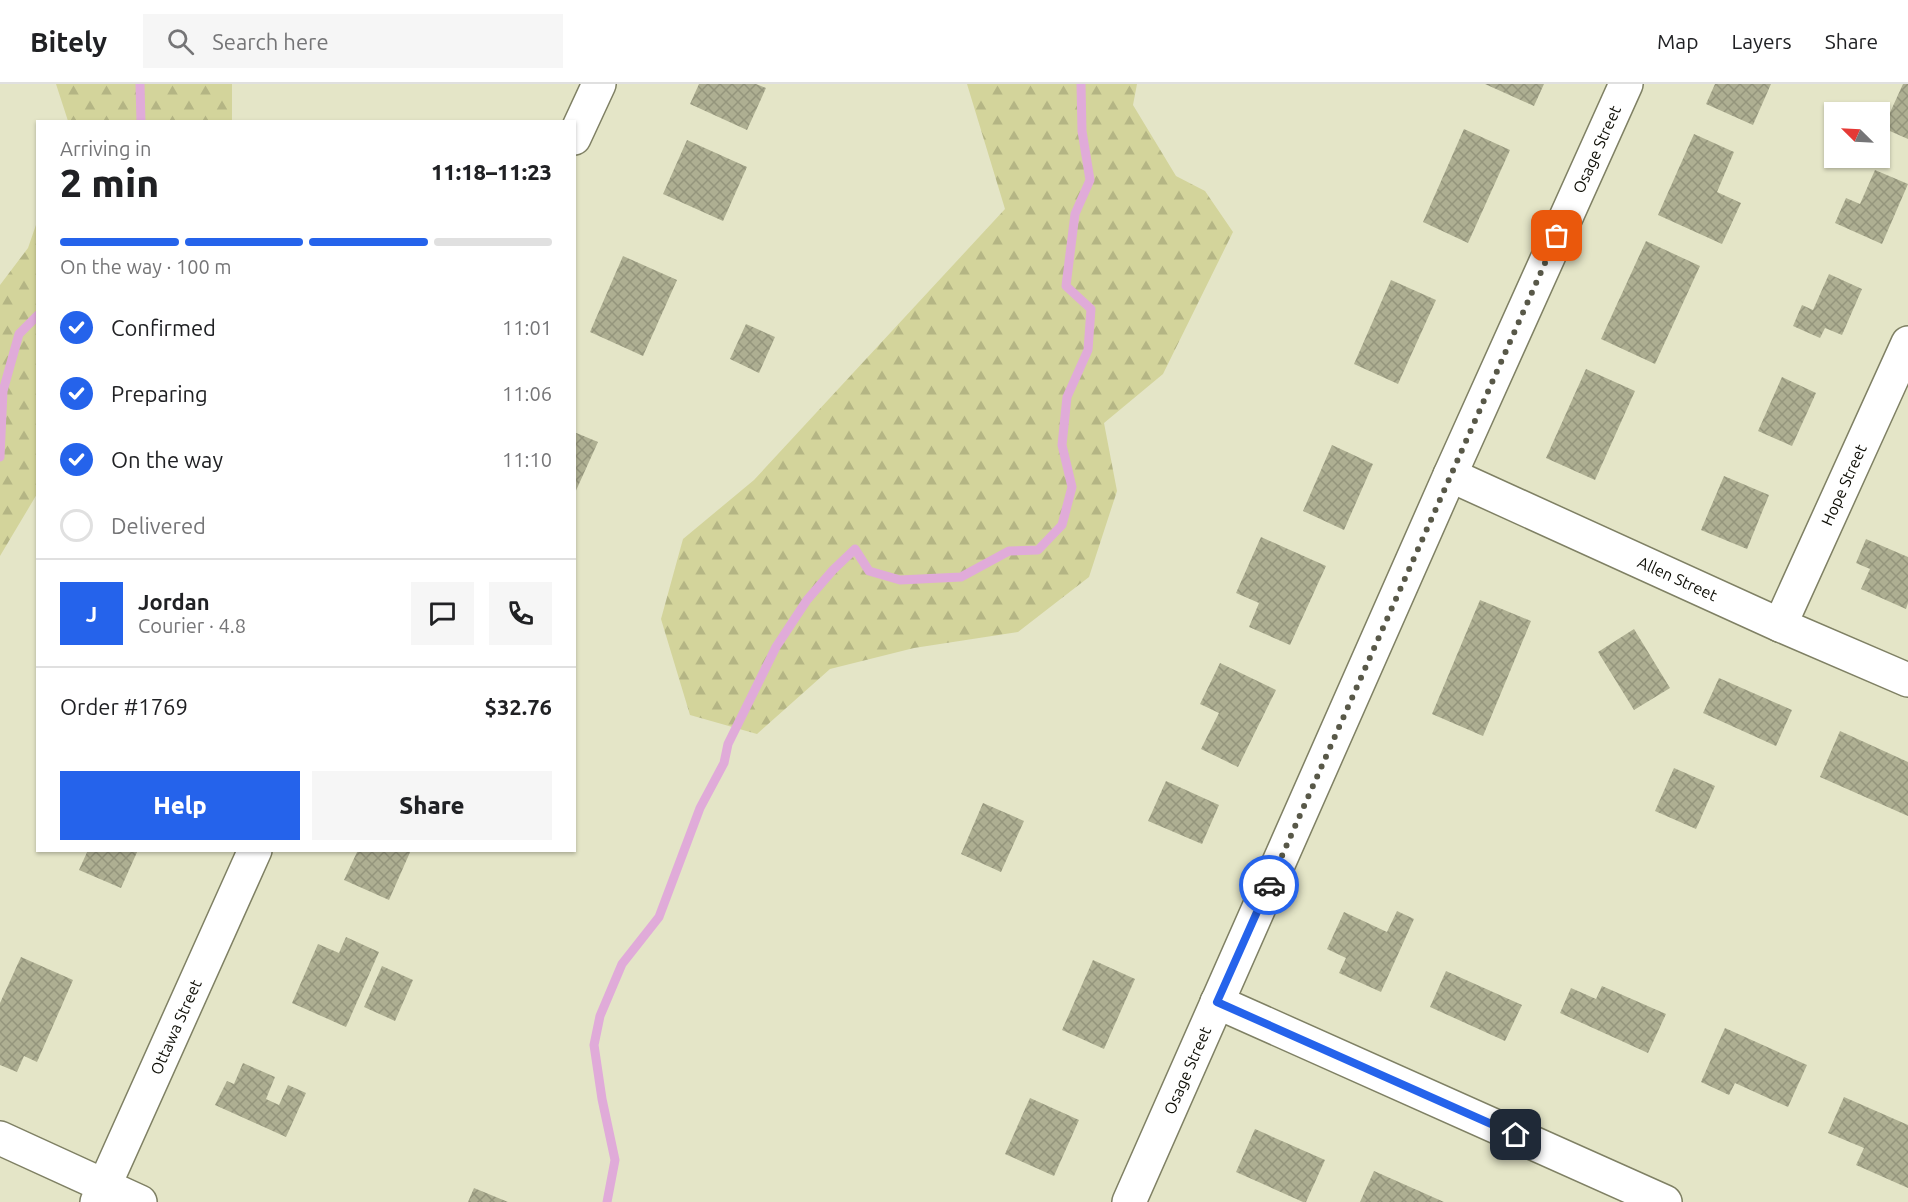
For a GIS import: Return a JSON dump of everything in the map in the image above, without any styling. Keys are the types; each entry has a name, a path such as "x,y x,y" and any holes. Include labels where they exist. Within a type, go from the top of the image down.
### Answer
{"street":[{"path":"576,134 599,84"},
{"name":"Osage Street","path":"1129,1202 1450,475 1626,84"},
{"name":"Hope Street","path":"1780,625 1908,343"},
{"name":"Allen Street","path":"1450,475 1780,625 1908,680"},
{"name":"Ottawa Street","path":"101,1194 254,852"},
{"path":"1217,1002 1665,1202"},
{"path":"0,1138 101,1194 140,1202"}],"green space":[{"path":"56,84 232,84 232,120 68,120"},
{"path":"967,84 1137,84 1133,105 1176,176 1205,191 1233,232 1163,374 1104,423 1117,491 1089,577 1018,632 914,648 830,669 757,734 690,715 661,619 683,539 754,480 1005,209"},
{"path":"36,225 36,496 0,556 0,285 28,248"}],"building":[{"path":"699,84 756,84 766,88 747,130 690,104"},
{"path":"1485,84 1544,84 1534,106"},
{"path":"1715,84 1771,84 1753,125 1706,104"},
{"path":"1903,84 1908,84 1908,139 1890,131 1890,113"},
{"path":"1464,129 1510,150 1468,243 1423,222"},
{"path":"1694,134 1734,152 1717,192 1741,203 1722,244 1658,215"},
{"path":"687,140 747,167 723,221 663,194"},
{"path":"1875,170 1908,184 1882,244 1835,223 1846,198 1860,204"},
{"path":"1646,241 1700,266 1655,364 1601,339"},
{"path":"623,256 677,280 643,356 590,332"},
{"path":"1829,274 1862,289 1842,335 1825,328 1820,338 1793,326 1802,305 1813,310"},
{"path":"1391,280 1436,300 1398,384 1354,364"},
{"path":"746,324 775,337 759,373 730,359"},
{"path":"1586,369 1635,391 1595,480 1546,458"},
{"path":"1782,377 1816,393 1792,446 1758,431"},
{"path":"576,433 598,442 576,491"},
{"path":"1332,445 1373,464 1344,530 1303,511"},
{"path":"1724,476 1769,495 1747,549 1701,530"},
{"path":"1261,537 1326,566 1290,645 1249,627 1259,603 1236,593"},
{"path":"1866,539 1908,557 1906,609 1861,589 1870,569 1856,563"},
{"path":"1480,600 1531,621 1483,736 1432,714"},
{"path":"1634,629 1670,688 1634,710 1598,652"},
{"path":"1220,663 1276,690 1238,767 1201,749 1219,713 1200,704"},
{"path":"1719,678 1792,710 1776,746 1703,713"},
{"path":"1840,731 1908,762 1908,816 1820,777"},
{"path":"1674,768 1715,786 1696,829 1655,811"},
{"path":"1166,781 1219,805 1202,844 1148,821"},
{"path":"983,803 1024,821 1001,872 961,854"},
{"path":"87,852 137,852 121,888 79,870"},
{"path":"357,852 410,852 389,900 344,880"},
{"path":"1397,911 1414,919 1381,992 1339,973 1346,958 1327,949 1344,912 1387,932"},
{"path":"346,937 379,952 346,1027 292,1003 318,944 339,953"},
{"path":"21,957 73,980 37,1062 24,1056 17,1072 0,1065 0,1003"},
{"path":"1093,960 1135,979 1104,1049 1062,1030"},
{"path":"382,966 413,980 395,1021 364,1007"},
{"path":"1446,971 1522,1005 1505,1041 1430,1007"},
{"path":"1602,986 1666,1014 1648,1053 1560,1013 1571,988 1596,999"},
{"path":"1725,1028 1807,1065 1788,1107 1735,1083 1729,1095 1701,1082"},
{"path":"243,1063 275,1077 266,1099 279,1105 288,1085 306,1093 286,1137 215,1105 227,1081 234,1084"},
{"path":"1844,1097 1908,1125 1908,1188 1856,1165 1864,1148 1828,1133"},
{"path":"1030,1098 1079,1120 1054,1176 1005,1154"},
{"path":"1255,1129 1325,1160 1306,1202 1236,1172"},
{"path":"1374,1171 1444,1202 1360,1202"},
{"path":"474,1188 508,1202 468,1202"}],"waterway":[{"path":"140,84 141,120"},
{"path":"607,1202 615,1160 602,1099 594,1045 600,1016 622,964 659,917 700,808 724,763 728,744 776,647 807,600 855,549 869,571 900,580 961,577 1009,551 1038,550 1062,525 1072,487 1062,445 1067,397 1088,350 1091,309 1066,286 1075,214 1090,180 1082,131 1081,84"},
{"path":"0,457 3,391 19,334 36,317"}],"way so far":[{"path":"1269,885 1557,236"}],"route":[{"path":"1269,885 1217,1002 1516,1135"}]}
